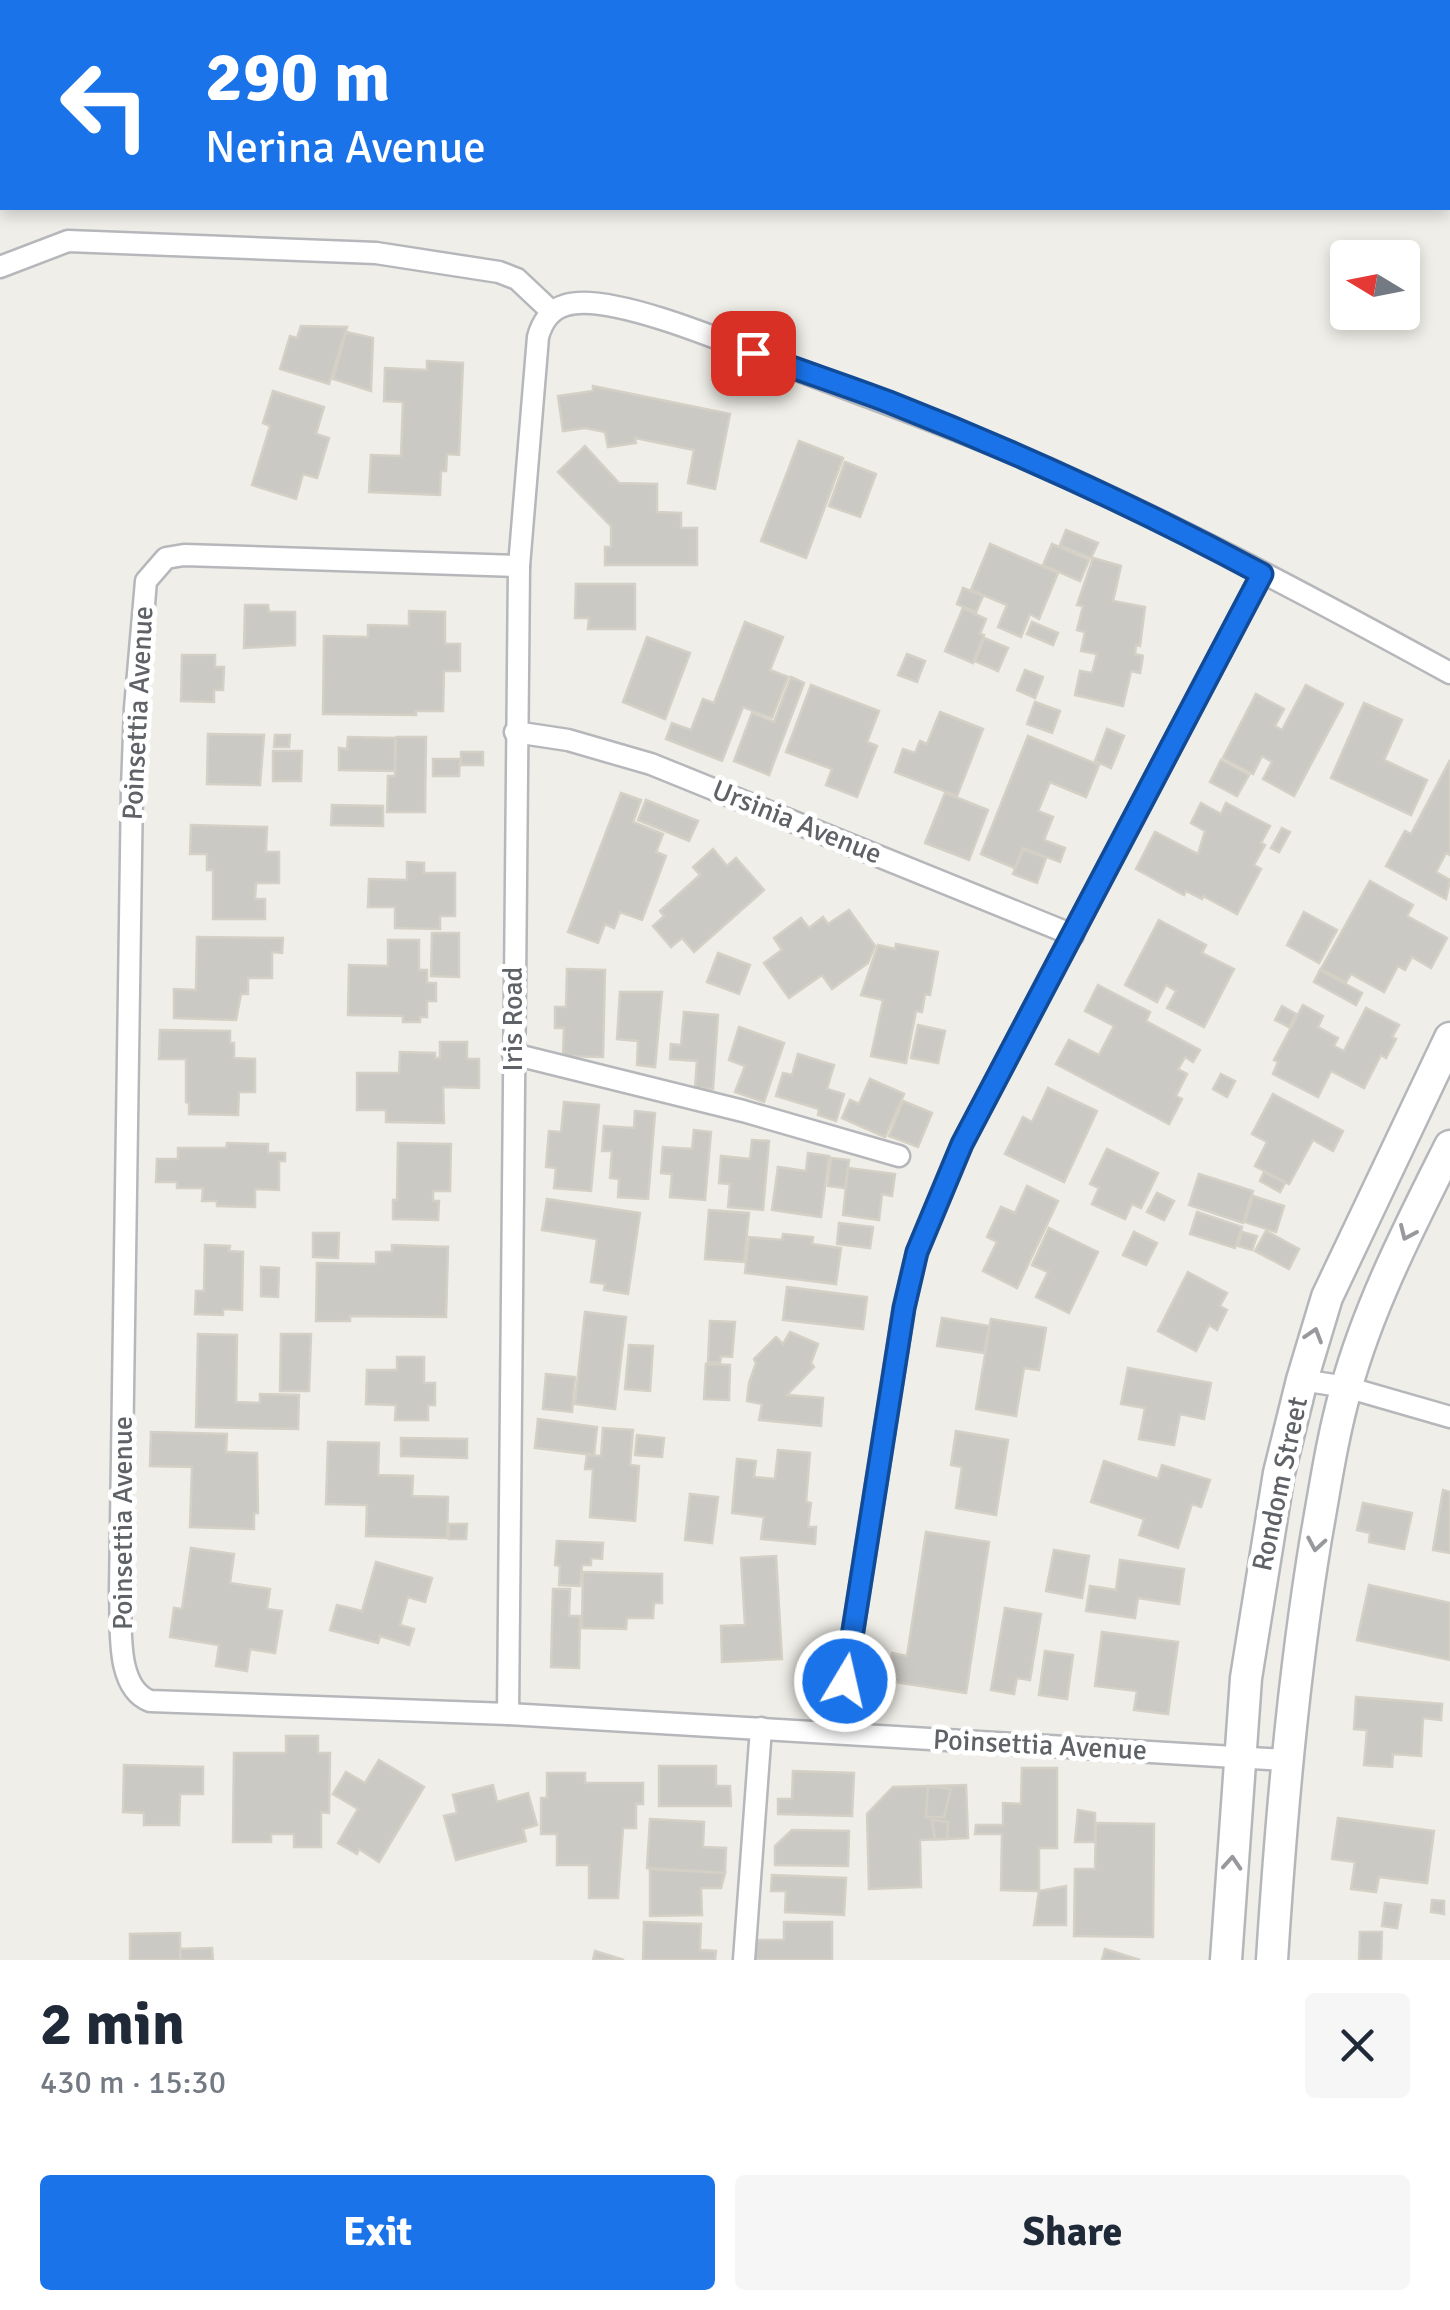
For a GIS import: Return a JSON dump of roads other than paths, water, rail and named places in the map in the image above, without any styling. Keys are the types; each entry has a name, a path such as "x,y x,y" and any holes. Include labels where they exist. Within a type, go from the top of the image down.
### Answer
{"street":[{"path":"0,267 68,241 376,253 499,272 517,279 547,318 568,304 632,311 692,329 886,401 1135,508 1450,672"},
{"name":"Iris Road","path":"508,1714 519,566 538,337 547,318"},
{"name":"Poinsettia Avenue","path":"519,566 184,555 166,558 146,581 133,756 120,1592 125,1666 130,1683 144,1699 338,1710 508,1714 1286,1760"},
{"path":"846,1734 845,1681 910,1276 962,1144 1262,574"},
{"name":"Ursinia Avenue","path":"515,732 568,740 651,764 1073,936"},
{"name":"Rondom Street","path":"1226,1960 1246,1678 1280,1473 1302,1380 1328,1296 1450,1038"},
{"path":"513,1054 899,1156"},
{"name":"Rondom Street","path":"1272,1960 1286,1760 1328,1466 1346,1388 1409,1229 1450,1146"},
{"path":"1302,1380 1450,1417"},
{"path":"744,1960 761,1728"}]}
